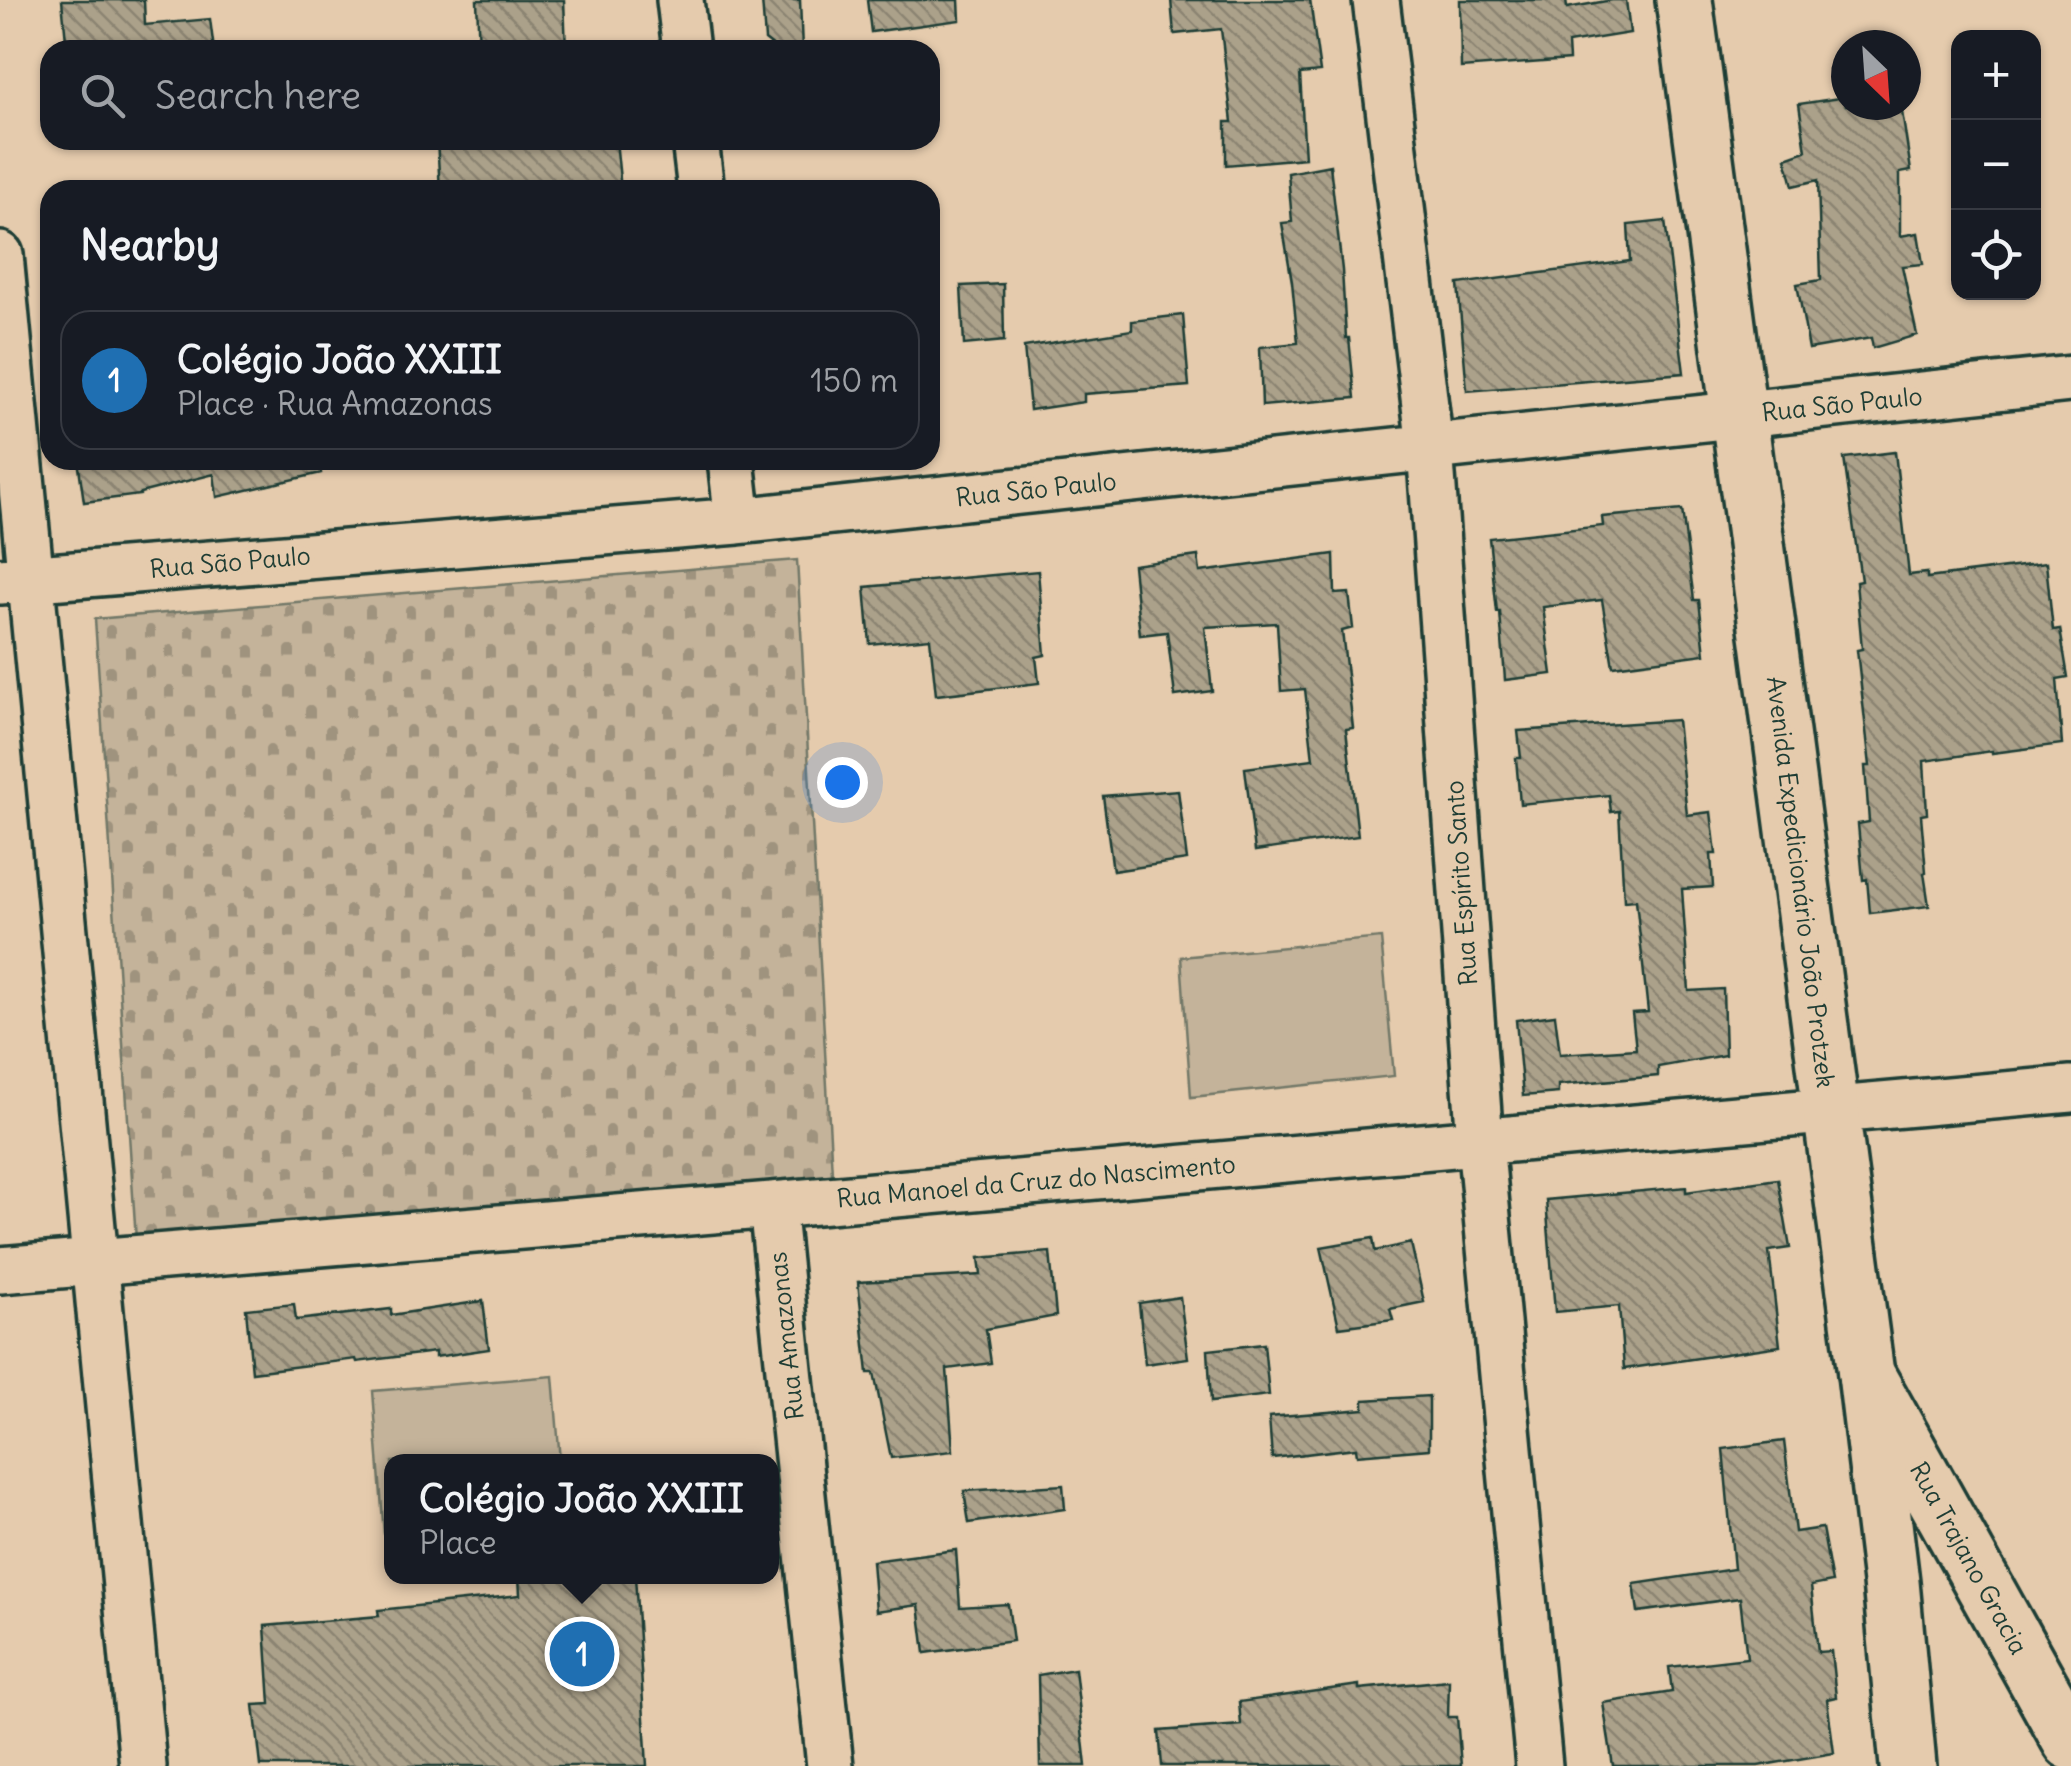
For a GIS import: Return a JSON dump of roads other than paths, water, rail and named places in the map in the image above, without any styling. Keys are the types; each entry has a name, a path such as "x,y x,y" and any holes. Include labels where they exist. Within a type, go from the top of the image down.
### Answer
{"main road":[{"name":"Avenida Expedicionário João Protzek","path":"1684,0 1866,1374 1908,1766"},
{"name":"Rua Trajano Gracia","path":"1866,1374 2071,1742"}],"street":[{"path":"680,0 685,40"},
{"name":"Rua Espírito Santo","path":"1376,0 1430,447 1480,1142 1539,1766"},
{"path":"697,150 700,180"},
{"path":"0,256 16,580 96,1263 143,1766"},
{"name":"Rua São Paulo","path":"16,580 738,521 2071,379"},
{"path":"732,470 738,521"},
{"name":"Rua Manoel da Cruz do Nascimento","path":"0,1270 2071,1089"},
{"name":"Rua Amazonas","path":"772,1205 830,1766"}],"place":[{"name":"Colégio João XXIII","path":"582,1654"}]}
